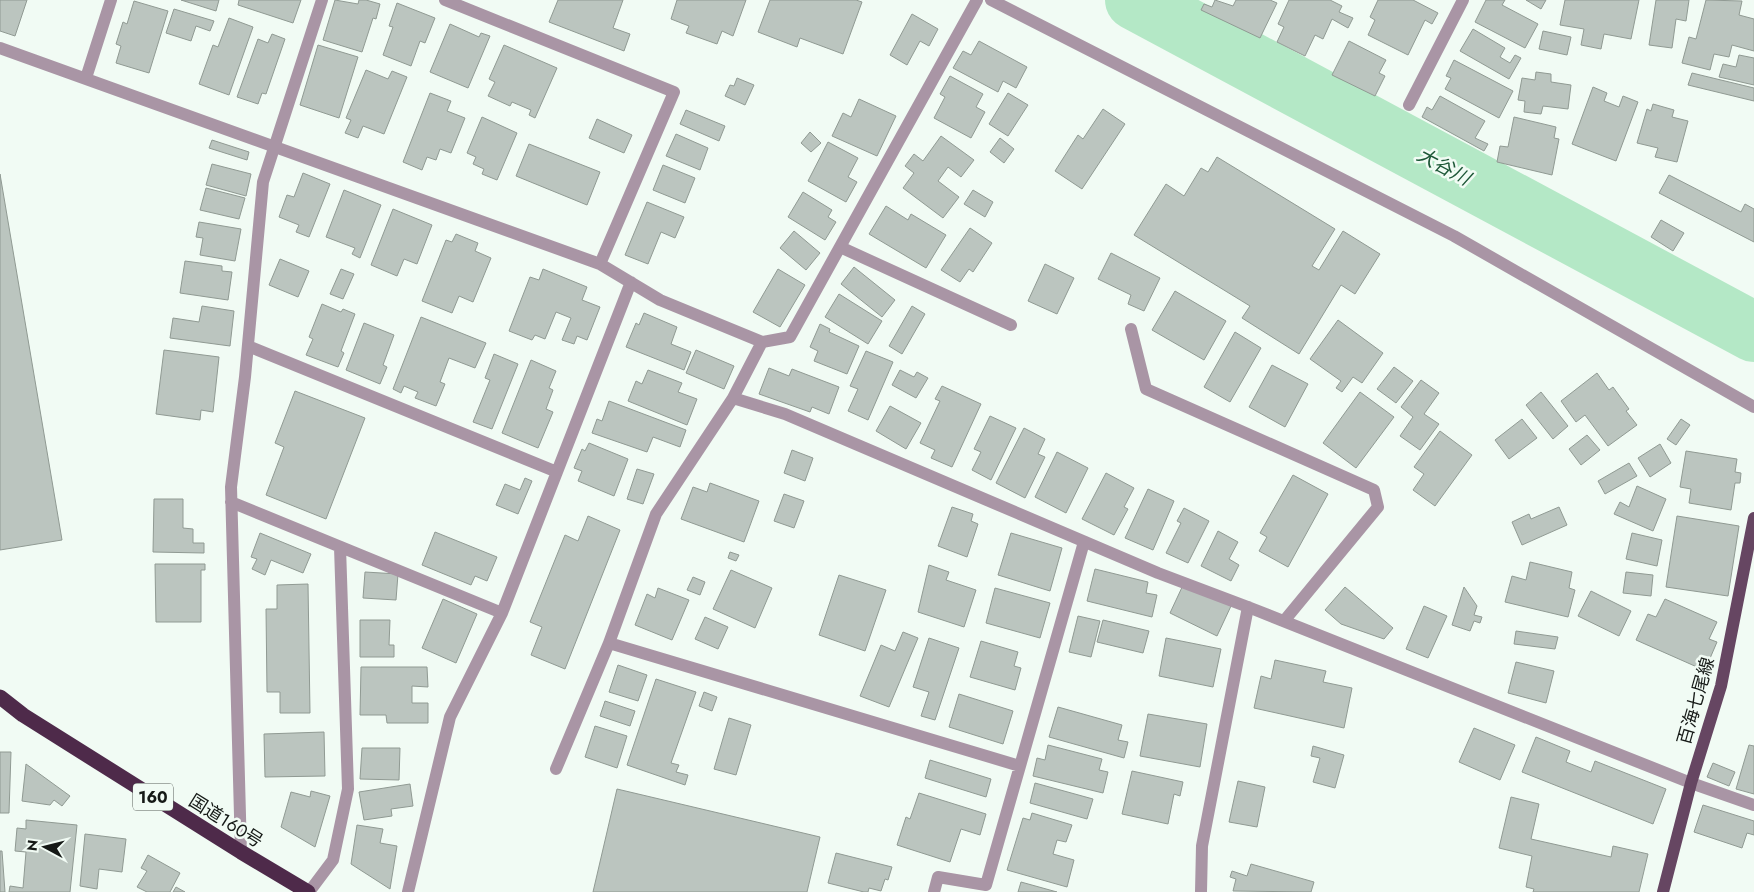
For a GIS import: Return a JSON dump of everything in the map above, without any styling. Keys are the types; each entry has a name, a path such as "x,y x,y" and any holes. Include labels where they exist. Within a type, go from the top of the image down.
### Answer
{"highway":[{"name":"国道160号","path":"0,697 23,715 241,852 309,892"}],"main road":[{"name":"百海七尾線","path":"1663,892 1691,783 1721,686 1754,518"}],"street":[{"path":"86,78 111,0"},
{"path":"241,852 231,487 248,346 263,182 322,0"},
{"path":"445,0 461,3 674,92 600,264"},
{"path":"0,48 274,145 600,264 660,300 762,342 790,337 976,0"},
{"path":"991,0 1454,236 1754,407"},
{"path":"1409,105 1463,0"},
{"path":"840,247 1011,325"},
{"path":"408,892 450,717 502,613 631,282"},
{"path":"1131,329 1146,390 1374,490 1378,507 1284,622"},
{"path":"556,769 609,643 656,514 733,398 762,342"},
{"path":"248,346 557,472"},
{"path":"733,398 785,414 1158,573 1691,783 1754,805"},
{"path":"231,502 502,613"},
{"path":"934,892 938,877 986,885 1084,542"},
{"path":"309,892 333,860 348,789 340,547"},
{"path":"1201,892 1202,846 1248,607"},
{"path":"609,643 1020,766"}],"building":[{"path":"0,0 27,0 15,36 0,31"},
{"path":"181,0 219,0 216,11"},
{"path":"239,0 301,0 293,23 238,5"},
{"path":"335,0 358,4 359,0 366,0 380,4 376,19 373,18 362,52 323,40"},
{"path":"558,0 623,0 613,28 630,34 624,51 549,22"},
{"path":"677,0 746,0 733,36 722,31 717,44 686,33 689,26 671,19"},
{"path":"770,0 856,0 862,2 843,54 800,38 797,47 758,32"},
{"path":"1215,0 1233,6 1236,0 1270,0 1277,3 1260,38 1201,10 1204,4 1212,7"},
{"path":"1289,0 1330,0 1342,6 1339,12 1353,18 1348,28 1332,19 1323,39 1315,35 1305,56 1277,42 1284,27 1278,24"},
{"path":"1378,0 1413,0 1438,13 1432,24 1425,20 1408,55 1368,35 1375,20 1370,17"},
{"path":"1486,0 1505,0 1502,5 1538,24 1525,48 1475,22"},
{"path":"1526,0 1546,0 1541,9"},
{"path":"1565,0 1639,0 1631,39 1604,34 1601,49 1581,45 1584,29 1560,25"},
{"path":"1656,0 1689,0 1686,21 1676,19 1672,48 1649,45"},
{"path":"1706,0 1742,1 1739,15 1754,19 1754,51 1732,45 1729,57 1714,54 1710,70 1682,63 1689,37 1696,39"},
{"path":"134,1 168,11 149,73 116,63 121,46 116,44 123,22 127,24"},
{"path":"397,3 435,18 425,43 420,41 411,66 383,55 393,27 389,26"},
{"path":"174,9 214,21 210,31 196,26 191,41 166,33"},
{"path":"912,14 938,29 929,46 920,41 907,65 890,55"},
{"path":"229,18 253,27 229,95 199,84 213,45 218,47"},
{"path":"450,24 479,37 481,33 490,36 468,88 430,72"},
{"path":"1473,29 1505,48 1500,57 1510,63 1515,55 1521,58 1509,79 1460,51"},
{"path":"1543,31 1571,37 1567,55 1539,49"},
{"path":"272,34 285,39 266,94 262,93 258,104 237,97 258,39 268,43"},
{"path":"979,41 1027,67 1016,88 1003,81 998,92 953,68 963,51 971,55"},
{"path":"1349,41 1386,60 1379,73 1385,76 1375,96 1332,75"},
{"path":"318,45 358,57 339,118 300,105"},
{"path":"504,45 557,68 535,118 529,115 531,110 512,102 510,106 488,96 495,82 489,79"},
{"path":"1739,55 1754,58 1754,85 1719,77 1723,64 1736,67"},
{"path":"1454,60 1513,91 1499,118 1445,89 1451,78 1446,76"},
{"path":"366,70 388,79 392,71 407,77 384,134 363,126 358,138 345,133 351,120 346,118"},
{"path":"1536,72 1551,74 1551,82 1571,85 1568,109 1543,106 1541,114 1524,112 1525,101 1518,100 1522,78 1535,80"},
{"path":"1692,73 1754,88 1754,101 1688,85"},
{"path":"950,76 983,94 976,107 985,112 971,138 934,118 945,97 940,94"},
{"path":"737,78 754,85 745,105 725,96 730,85 734,86"},
{"path":"1593,87 1607,93 1604,101 1619,107 1623,96 1638,102 1616,161 1572,144"},
{"path":"430,93 451,101 447,111 465,118 451,153 440,149 436,160 427,157 422,170 403,162"},
{"path":"1008,93 1028,105 1008,136 989,124"},
{"path":"1440,96 1485,121 1475,138 1488,144 1484,151 1422,117 1427,107 1432,110"},
{"path":"859,99 896,116 877,156 832,136 843,113 851,117"},
{"path":"1653,104 1674,110 1672,117 1688,121 1677,162 1655,157 1658,148 1637,143 1647,109 1651,111"},
{"path":"1103,109 1125,124 1082,189 1055,171 1078,135 1083,139"},
{"path":"686,110 725,126 719,141 680,124"},
{"path":"482,117 517,133 497,180 482,174 484,169 473,164 476,157 467,153"},
{"path":"1514,117 1556,127 1554,138 1559,139 1552,175 1497,162 1500,146 1508,147"},
{"path":"597,119 632,135 624,153 589,138"},
{"path":"810,132 821,143 811,152 801,143"},
{"path":"676,134 708,148 700,170 666,156"},
{"path":"941,136 974,160 961,177 948,167 938,181 959,197 943,218 903,188 914,173 905,166 914,154 923,161"},
{"path":"1000,138 1014,149 1004,163 990,152"},
{"path":"212,140 249,152 247,160 209,148"},
{"path":"828,142 858,158 848,177 857,182 846,202 808,181"},
{"path":"529,144 600,172 587,205 516,176"},
{"path":"1217,157 1335,229 1312,266 1319,270 1343,231 1380,254 1355,294 1341,285 1299,354 1242,318 1250,306 1134,235 1166,184 1184,196 1201,168 1208,172"},
{"path":"212,164 251,174 246,196 206,185"},
{"path":"663,165 695,178 685,203 653,190"},
{"path":"303,173 330,184 309,237 296,232 299,225 279,217 287,195 294,197"},
{"path":"0,174 62,540 0,550"},
{"path":"1669,175 1741,212 1745,204 1754,209 1754,242 1659,193"},
{"path":"206,188 245,198 239,219 200,210"},
{"path":"344,190 381,205 360,258 352,254 355,248 326,237"},
{"path":"973,190 993,202 985,217 964,204"},
{"path":"803,192 832,210 828,217 836,222 825,240 788,217"},
{"path":"647,202 684,217 675,238 661,232 648,264 625,255"},
{"path":"886,206 908,220 911,214 946,235 926,268 869,234"},
{"path":"393,209 432,225 417,264 404,259 397,276 371,265"},
{"path":"1661,220 1684,233 1673,251 1651,237"},
{"path":"199,222 241,229 235,261 200,255 203,238 196,237"},
{"path":"970,228 992,243 973,272 969,269 960,282 941,270"},
{"path":"794,231 820,253 806,270 780,248"},
{"path":"456,234 478,243 475,251 491,258 473,302 459,296 452,313 422,301 446,240 452,242"},
{"path":"1111,253 1160,278 1144,311 1128,304 1131,295 1098,279"},
{"path":"280,259 309,271 298,297 269,285"},
{"path":"185,261 222,266 222,271 232,272 228,300 180,293"},
{"path":"1045,264 1074,278 1057,314 1028,301"},
{"path":"854,267 895,300 882,317 841,284"},
{"path":"341,269 354,274 343,299 330,294"},
{"path":"543,269 587,287 582,300 600,307 587,340 577,336 574,344 562,340 571,318 556,312 545,339 535,335 532,340 509,331 530,277 539,280"},
{"path":"778,269 805,285 780,327 753,312"},
{"path":"1175,291 1226,321 1204,360 1152,330"},
{"path":"839,294 882,321 868,344 825,317"},
{"path":"322,304 341,312 343,309 355,314 341,351 344,353 338,367 306,355 313,339 309,337"},
{"path":"202,306 234,311 230,346 170,338 173,318 199,322"},
{"path":"912,306 925,314 902,354 889,346"},
{"path":"644,313 677,327 671,344 691,352 684,370 626,347 636,323 639,325"},
{"path":"421,317 486,343 475,368 449,358 440,382 445,384 436,406 415,398 418,392 404,386 401,393 393,389"},
{"path":"1338,320 1383,353 1362,383 1353,377 1342,392 1336,388 1341,381 1310,359"},
{"path":"364,323 394,335 383,365 387,367 380,384 346,370"},
{"path":"820,324 830,329 829,332 859,346 847,374 814,361 818,351 810,347"},
{"path":"1235,332 1261,348 1230,402 1204,387"},
{"path":"164,350 219,357 213,412 201,410 200,420 156,414"},
{"path":"696,350 734,366 724,389 686,373"},
{"path":"866,351 893,362 868,420 848,411 858,389 850,386"},
{"path":"494,354 518,364 492,429 473,422 490,380 485,378"},
{"path":"531,360 556,371 549,388 553,390 546,409 553,412 538,448 502,433"},
{"path":"1272,365 1308,384 1285,427 1249,407"},
{"path":"1394,367 1413,381 1396,403 1377,389"},
{"path":"769,368 789,376 792,369 839,387 829,414 812,407 810,412 759,394"},
{"path":"648,370 682,383 678,392 697,399 687,425 628,401 636,381 642,384"},
{"path":"900,370 914,377 917,372 928,378 916,398 892,385"},
{"path":"1597,373 1609,390 1613,387 1629,409 1626,411 1637,425 1608,446 1585,415 1576,422 1561,401"},
{"path":"1421,380 1439,393 1424,414 1439,424 1420,450 1400,436 1413,417 1401,407"},
{"path":"942,386 981,404 952,467 931,458 935,450 920,443 940,401 935,399"},
{"path":"295,391 365,418 326,519 266,495 284,447 275,443"},
{"path":"1360,392 1394,417 1356,468 1323,443"},
{"path":"1541,392 1568,426 1553,439 1526,405"},
{"path":"609,401 686,430 680,447 653,437 647,452 592,433 597,419 602,421"},
{"path":"890,406 921,423 906,449 876,431"},
{"path":"990,416 1016,428 991,480 972,470 981,452 974,449"},
{"path":"1522,419 1537,438 1509,459 1495,440"},
{"path":"1681,419 1690,425 1676,445 1667,439"},
{"path":"1024,428 1045,439 1038,454 1045,457 1025,498 996,483"},
{"path":"1440,431 1472,455 1435,506 1413,490 1424,474 1414,467"},
{"path":"1587,435 1600,450 1581,465 1569,449"},
{"path":"589,443 628,459 614,496 578,481 582,471 574,468 582,449 585,451"},
{"path":"1660,444 1671,463 1650,477 1638,458"},
{"path":"792,450 813,458 805,481 784,473"},
{"path":"1686,451 1737,459 1735,472 1741,473 1740,483 1735,483 1731,510 1689,503 1691,489 1680,487"},
{"path":"1057,452 1088,468 1066,513 1035,497"},
{"path":"1629,463 1637,476 1605,494 1598,481"},
{"path":"637,469 654,474 643,504 627,499"},
{"path":"1106,473 1134,488 1124,507 1128,509 1114,535 1082,519"},
{"path":"1293,475 1328,494 1288,567 1259,551 1267,537 1260,533"},
{"path":"525,478 532,481 518,514 496,505 505,484 520,490"},
{"path":"710,483 759,501 744,542 681,519 693,487 707,492"},
{"path":"1637,486 1666,499 1653,531 1614,514 1620,502 1629,507"},
{"path":"1148,489 1174,501 1153,550 1125,538"},
{"path":"784,494 804,501 794,528 774,521"},
{"path":"154,499 183,499 183,528 193,529 193,543 204,543 204,553 153,552"},
{"path":"952,507 973,514 971,521 978,524 967,557 938,546"},
{"path":"1559,507 1567,525 1522,545 1512,522 1529,514 1531,519"},
{"path":"1184,508 1209,521 1188,563 1166,553 1181,523 1177,521"},
{"path":"588,516 620,530 565,669 531,655 542,627 530,622 565,535 578,541"},
{"path":"1677,516 1739,526 1728,596 1666,587"},
{"path":"1218,531 1238,542 1229,559 1239,565 1231,581 1201,566"},
{"path":"435,532 497,557 487,581 475,576 471,585 422,565"},
{"path":"260,533 311,554 303,573 271,560 265,575 252,569 257,559 251,557"},
{"path":"1011,533 1062,548 1050,591 998,575"},
{"path":"1632,533 1662,540 1657,566 1626,559"},
{"path":"730,552 739,555 736,561 728,558"},
{"path":"1530,562 1572,572 1569,588 1575,590 1568,617 1505,602 1512,576 1526,580"},
{"path":"155,564 205,564 205,570 201,570 201,622 156,622"},
{"path":"929,565 949,572 946,580 976,590 964,627 918,612"},
{"path":"1095,569 1148,582 1146,593 1157,595 1152,617 1087,601"},
{"path":"731,570 772,588 755,628 713,609"},
{"path":"365,572 398,574 396,600 363,598"},
{"path":"1626,572 1653,575 1651,596 1623,593"},
{"path":"839,575 886,590 865,651 819,635"},
{"path":"693,577 705,582 700,595 687,590"},
{"path":"1184,583 1231,606 1217,636 1170,613"},
{"path":"308,584 310,713 280,713 280,692 267,692 266,609 277,609 277,585"},
{"path":"1345,587 1393,628 1384,639 1341,624 1325,610"},
{"path":"1464,587 1477,606 1474,615 1482,617 1480,623 1474,621 1470,631 1452,625"},
{"path":"658,588 689,600 672,640 635,625 647,594 655,598"},
{"path":"995,588 1050,603 1040,638 986,623"},
{"path":"1591,591 1631,611 1619,636 1578,616"},
{"path":"443,599 477,614 456,663 422,648"},
{"path":"1665,599 1717,622 1709,639 1717,642 1708,663 1700,660 1697,667 1636,640 1648,614 1656,617"},
{"path":"1424,606 1447,616 1428,658 1406,649"},
{"path":"1078,616 1100,621 1091,657 1069,652"},
{"path":"705,617 728,627 718,649 695,639"},
{"path":"360,620 390,620 389,645 394,645 394,657 360,657"},
{"path":"1103,620 1149,631 1143,653 1097,642"},
{"path":"1516,631 1558,637 1555,649 1514,644"},
{"path":"903,632 918,638 889,707 860,696 881,645 895,651"},
{"path":"929,638 959,648 935,720 921,716 929,692 913,687"},
{"path":"1166,638 1221,649 1213,687 1159,676"},
{"path":"981,641 1018,652 1014,666 1021,668 1015,690 970,677"},
{"path":"1275,660 1326,671 1323,682 1352,688 1344,728 1254,708 1261,676 1271,679"},
{"path":"1516,662 1554,671 1546,703 1508,693"},
{"path":"618,665 647,675 638,701 609,692"},
{"path":"361,667 427,667 428,687 412,686 412,703 428,703 428,723 387,723 386,715 360,715"},
{"path":"656,679 696,692 671,763 679,765 676,772 688,775 685,785 627,765"},
{"path":"704,692 717,697 712,711 699,706"},
{"path":"959,694 1013,711 1003,744 949,727"},
{"path":"605,701 635,711 630,726 600,716"},
{"path":"1058,707 1122,725 1118,740 1128,742 1124,758 1049,737"},
{"path":"1148,714 1207,724 1200,767 1140,756"},
{"path":"729,718 751,725 736,775 714,769"},
{"path":"595,726 627,736 617,768 585,757"},
{"path":"1474,728 1515,745 1500,780 1459,762"},
{"path":"324,732 325,776 265,777 264,734"},
{"path":"1536,737 1570,751 1566,762 1591,772 1595,761 1666,789 1653,824 1522,772"},
{"path":"1048,745 1102,759 1099,770 1108,772 1103,793 1033,776 1037,758 1045,760"},
{"path":"1749,745 1754,746 1754,794 1736,789"},
{"path":"1313,746 1344,755 1335,788 1313,782 1320,758 1311,756"},
{"path":"362,748 400,748 399,780 360,779"},
{"path":"0,752 11,752 9,813 0,813"},
{"path":"930,760 991,779 986,797 925,778"},
{"path":"1713,763 1735,772 1729,786 1707,777"},
{"path":"26,764 70,796 62,806 54,800 50,805 22,801"},
{"path":"1132,771 1183,782 1180,796 1174,794 1168,824 1122,814"},
{"path":"1238,781 1265,787 1257,827 1229,822"},
{"path":"1035,783 1093,799 1087,819 1030,803"},
{"path":"410,784 413,806 391,809 392,816 364,820 359,792"},
{"path":"617,789 820,837 807,892 593,892"},
{"path":"311,791 330,796 315,847 281,827 291,792 310,797"},
{"path":"919,793 986,814 980,835 961,829 950,862 897,845 906,817 910,819"},
{"path":"1511,797 1539,804 1531,839 1611,857 1613,846 1648,854 1639,892 1533,892 1534,889 1526,887 1532,856 1499,848"},
{"path":"1703,805 1754,821 1754,835 1747,833 1742,848 1694,832"},
{"path":"1032,813 1072,825 1066,842 1057,840 1053,854 1074,860 1067,887 1007,870 1023,818 1030,820"},
{"path":"26,820 77,825 70,892 9,892 10,886 23,888 26,852 15,851 17,828 26,829"},
{"path":"357,825 383,829 380,843 397,846 390,889 351,864"},
{"path":"85,834 126,839 122,872 99,869 97,889 80,886"},
{"path":"0,851 2,851 5,892 0,892"},
{"path":"836,853 892,867 888,880 885,879 881,891 869,888 868,892 864,892 828,883"},
{"path":"148,855 180,873 170,892 147,892 137,887 147,871 141,868"},
{"path":"1251,864 1314,882 1311,892 1233,891 1236,879 1230,877 1232,871 1247,876"},
{"path":"1021,882 1057,892 1018,892"},
{"path":"176,887 185,892 173,892"}],"waterway":[{"name":"大谷川","path":"1135,0 1754,332"},
{"name":"大谷川","path":"1143,4 1152,0"}]}
